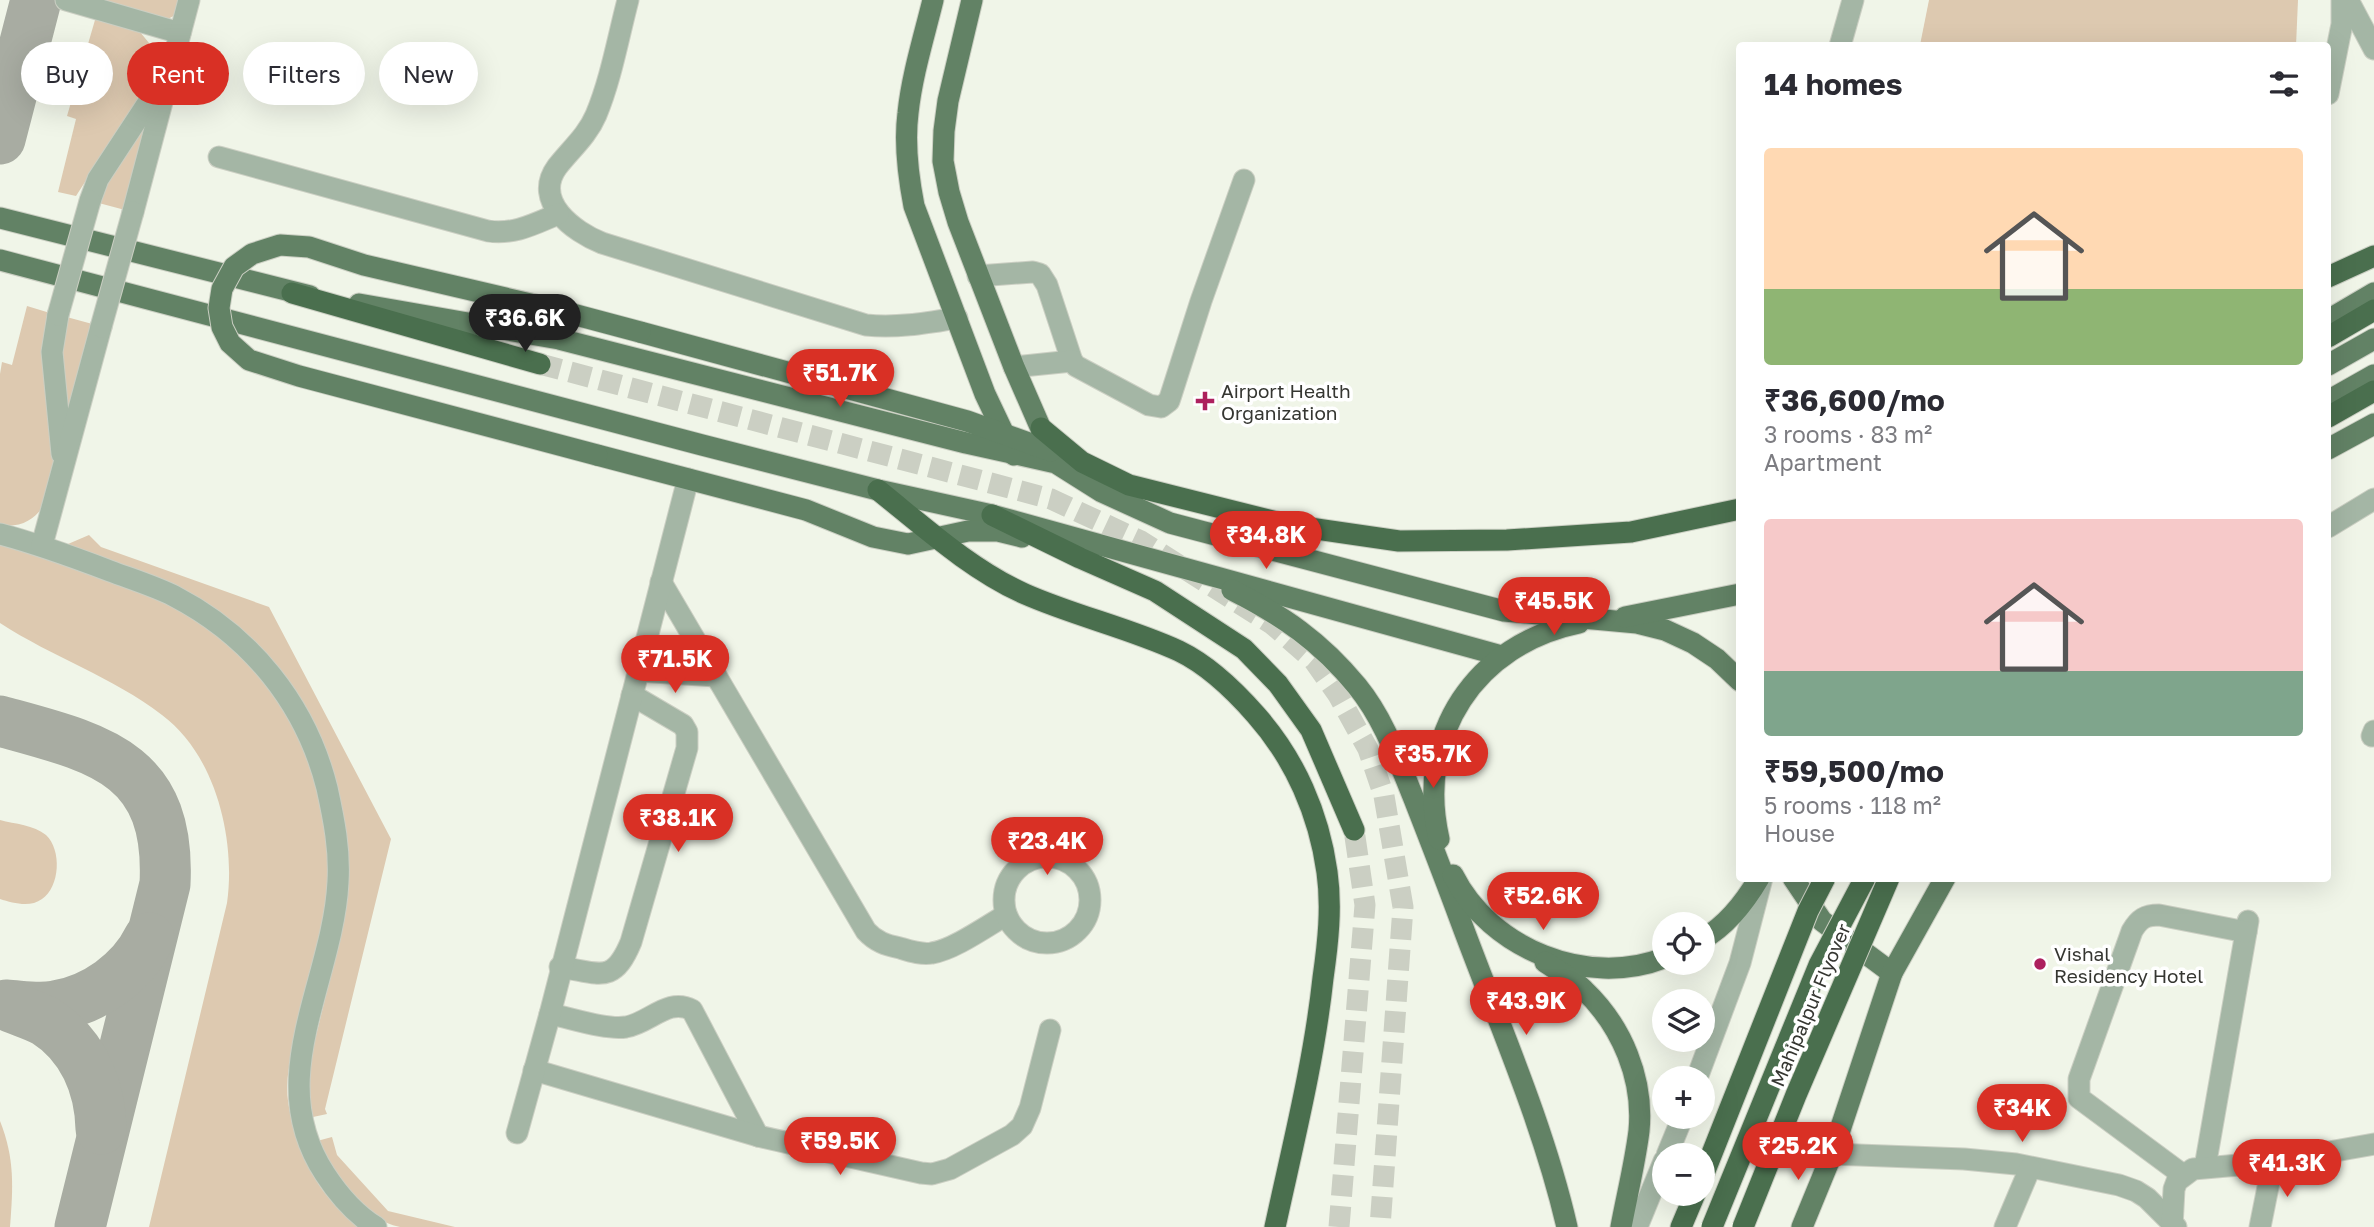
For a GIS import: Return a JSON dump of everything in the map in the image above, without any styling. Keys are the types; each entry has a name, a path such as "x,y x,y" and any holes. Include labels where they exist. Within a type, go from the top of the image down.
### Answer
{"highway":[{"path":"2331,276 2374,256"},
{"path":"292,293 540,364"},
{"path":"2331,335 2374,310"},
{"path":"2331,416 2374,391"},
{"path":"1041,428 1082,462 1129,485 1289,525 1399,541 1507,540 1631,532 1736,510"},
{"path":"878,490 968,561 1023,593 1180,652 1212,674 1242,700 1268,729 1290,762 1307,797 1320,835 1327,873 1329,912 1318,1027 1275,1227"},
{"path":"992,515 1155,591 1244,649 1278,684 1311,730 1354,830"},
{"name":"Mahipalpur Flyover","path":"1715,1146 1808,911 1823,882"},
{"path":"1712,1227 1819,965 1863,882"},
{"name":"Mahipalpur Flyover","path":"1743,1227 1887,882"},
{"path":"1681,1227 1690,1206"}],"main road":[{"path":"933,0 913,80 908,113 908,175 921,229 985,394 1014,455"},
{"path":"972,0 948,101 943,161 949,192 978,276 1053,457"},
{"path":"0,218 292,293 559,339 1014,455 1053,457"},
{"path":"1048,542 998,531 968,531 908,544 873,537 806,510 299,376 249,360 230,343 222,327 219,308 222,289 234,267 252,254 280,245 309,247 363,265 565,312 967,421 1004,434 1053,457 1102,492 1170,523 1504,611 1637,623 1665,630 1693,643 1717,659 1736,677"},
{"path":"0,260 878,490 992,515 1502,656"},
{"path":"2331,318 2374,293"},
{"path":"2331,363 2374,339"},
{"path":"2331,399 2374,375"},
{"path":"2331,447 2374,424"},
{"path":"1193,570 1276,613 1319,645 1358,687 1388,736 1438,860 1540,1135 1567,1227"},
{"path":"1621,1227 1639,1131 1639,1105 1628,1053 1616,1029 1583,988 1494,926 1474,907 1458,884 1438,837 1433,804 1434,770 1447,727 1469,688 1502,656 1541,634 1584,622 1607,621 1736,595"},
{"path":"1715,930 1731,918 1758,882"},
{"path":"1796,882 1822,921 1892,973"},
{"path":"1802,1227 1832,1154 1892,973 1943,882"},
{"path":"1517,943 1543,956 1599,968 1628,967 1652,961"}],"street":[{"path":"66,0 180,33"},
{"path":"178,42 188,0"},
{"path":"628,0 592,125 556,169 550,183 551,198 558,214 583,235 601,243 866,325 890,327 957,318"},
{"path":"1841,42 1853,0"},
{"path":"2331,79 2342,24 2342,0"},
{"path":"2348,0 2374,49"},
{"path":"64,466 51,352 58,315 98,179 147,105"},
{"path":"42,545 161,105"},
{"path":"219,157 488,231 504,233 524,229 558,214"},
{"path":"978,276 1033,272 1040,274 1047,285 1072,361 1149,405 1166,405 1244,180"},
{"path":"1014,367 1072,361"},
{"path":"517,1133 688,479"},
{"path":"2331,525 2374,499"},
{"path":"0,534 42,545 172,595 224,627 241,642 277,682 296,709 319,760 336,831 338,883 331,929 300,1065 298,1096 305,1133 320,1167 345,1202 376,1227"},
{"path":"661,582 873,939 931,954 944,950 1006,915"},
{"path":"638,671 716,676"},
{"path":"561,967 600,974 617,968 624,959 687,748 687,732 683,725 632,695"},
{"path":"1047,856 1064,859 1078,869 1088,883 1091,899 1088,916 1079,930 1065,940 1048,944 1031,941 1017,931 1006,915 1003,900 1007,884 1016,869 1030,860 1047,856"},
{"path":"1701,1066 1740,963 1760,882"},
{"path":"2183,1175 2079,1098 2079,1079 2132,931 2138,920 2148,915 2247,925 2205,1167"},
{"path":"550,1014 618,1028 640,1023 671,1006 684,1006 692,1010 758,1136"},
{"path":"534,1070 758,1136 921,1173 940,1172 1018,1131 1027,1119 1050,1030"},
{"path":"2173,1225 2174,1189 2177,1181 2193,1169 2273,1162 2374,1144"},
{"path":"1832,1154 1964,1159 2016,1164 2119,1185 2147,1198 2173,1225"},
{"path":"2260,1227 2273,1162"},
{"path":"2005,1227 2030,1168"},
{"path":"1637,1227 1652,1190"}],"shaded area":[{"path":"107,0 182,0 179,13 168,19 108,5"},
{"path":"1929,0 2298,0 2296,42 1921,42"},
{"path":"103,18 129,25 148,42 127,42 127,105 134,105 76,196 58,192 76,119 67,116 70,105 113,105 113,42 89,42 95,20"},
{"path":"154,105 156,105 125,210 95,202"},
{"path":"27,306 50,313 57,463 52,487 42,509 25,522 0,525 0,374 2,362 12,365"},
{"path":"63,316 96,325 68,435 58,353"},
{"path":"89,535 101,547 269,607 391,839 325,1109 327,1114 313,1117 308,1078 338,946 348,863 346,831 335,779 312,718 277,667 68,544"},
{"path":"0,545 109,579 187,614 212,629 238,650 261,676 282,707 313,775 323,810 329,879 322,934 290,1063 288,1104 307,1164 319,1185 334,1204 361,1227 149,1227 227,903 229,878 225,826 209,775 181,732 162,715 123,689 0,623"},
{"path":"0,820 36,829 46,835 55,850 57,868 52,886 37,902 21,904 0,899"},
{"path":"0,1121 12,1173 10,1227 0,1227"},
{"path":"332,1137 337,1155 388,1211 455,1227 400,1227 374,1215 351,1193 317,1141"}],"taxiway":[{"path":"0,139 36,0"},
{"path":"0,721 68,741 97,752 122,767 141,786 156,811 164,843 165,884 80,1227"},
{"path":"6,1005 49,1007 84,998 110,983 133,963 149,938"},
{"path":"9,1006 45,1021 70,1042 79,1054 93,1082 101,1129"}],"tunnel":[{"path":"540,364 1051,499 1141,541 1273,625 1314,661 1338,695 1368,749 1384,796 1403,907 1380,1227"},
{"path":"1339,1227 1365,905 1354,830"}],"place":[{"name":"Airport Health Organization","path":"1205,401"},
{"name":"Vishal Residency Hotel","path":"2040,964"}]}
